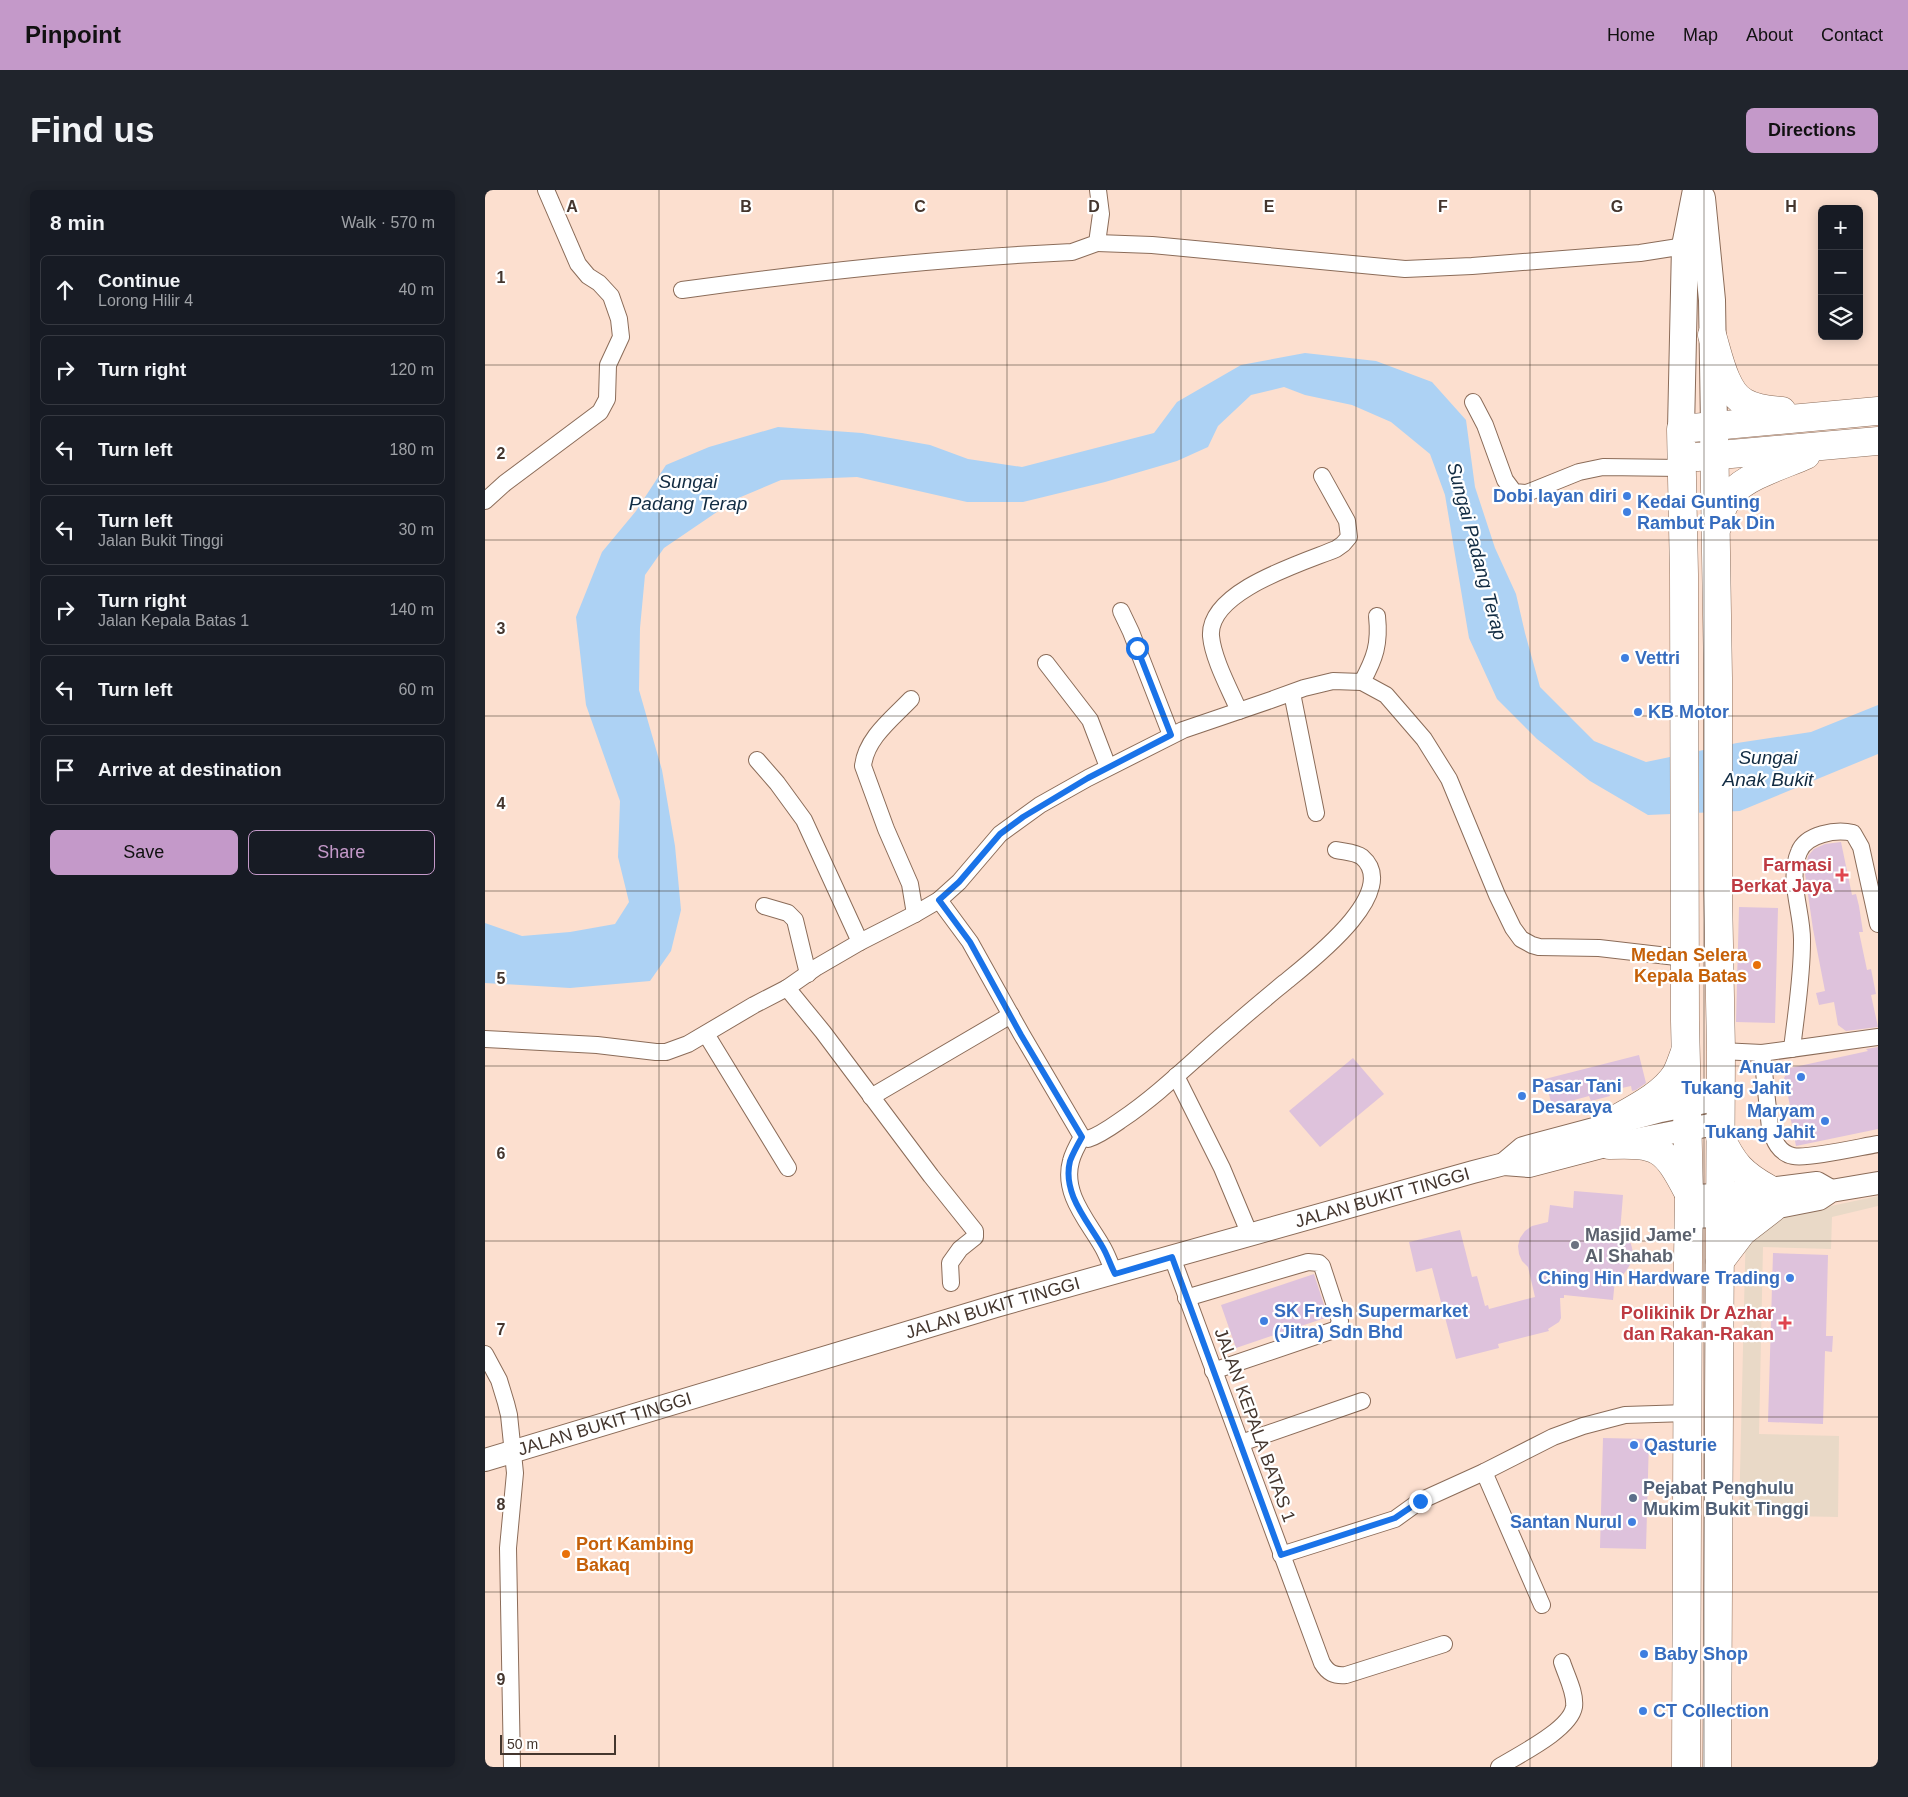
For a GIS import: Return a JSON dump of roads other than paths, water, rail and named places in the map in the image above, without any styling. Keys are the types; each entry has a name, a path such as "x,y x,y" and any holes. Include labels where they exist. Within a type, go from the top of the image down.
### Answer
{"highway":[{"path":"1712,335 1723,373 1741,402 1754,407 1826,416"},
{"path":"1686,1767 1689,1206 1685,958 1684,574 1681,429 1878,411"},
{"path":"1714,426 1721,1050 1717,1767"},
{"path":"1681,463 1715,455 1878,441"},
{"path":"1714,540 1719,517 1725,502 1732,493 1751,480 1828,445"},
{"path":"1607,1136 1665,1088 1676,1074 1686,1051"},
{"path":"1720,1119 1728,1152 1740,1170 1771,1199 1720,1261"},
{"path":"1607,1136 1656,1149 1674,1165 1689,1206"}],"main road":[{"path":"1681,429 1685,246 1696,190"},
{"path":"1701,190 1709,254 1712,300 1714,426"},
{"name":"JALAN BUKIT TINGGI","path":"485,1460 997,1306 1504,1164 1529,1166 1607,1136 1687,1117 1720,1119"},
{"path":"1689,1206 1719,1206 1771,1199 1817,1183 1831,1191 1878,1184"}],"street":[{"path":"485,502 505,483 601,412 607,399 608,365 621,337 619,319 611,296 599,283 588,276 578,264 546,190"},
{"path":"1097,243 1101,214 1098,190"},
{"path":"682,290 839,270 951,259 1072,252 1097,243 1170,246 1405,269 1640,253 1685,246"},
{"path":"1473,402 1485,425 1505,480 1515,492 1527,493 1579,472 1603,467 1681,463"},
{"path":"1239,711 1220,666 1211,637 1212,626 1221,608 1239,592 1263,579 1336,549 1349,537 1347,521 1322,476"},
{"path":"1121,611 1171,735"},
{"path":"1362,682 1375,656 1379,632 1377,616"},
{"path":"1046,663 1091,720 1108,767"},
{"path":"485,1039 587,1044 666,1052 680,1048 787,988 860,942 939,900 959,882 991,843 1009,827 1108,767 1171,735 1313,685 1333,681 1362,682 1387,695 1424,738 1441,765 1464,812 1503,908 1521,939 1539,947 1599,948 1685,958"},
{"path":"1292,692 1316,813"},
{"path":"911,698 875,738 864,757 863,766 877,808 910,884 915,914"},
{"path":"757,760 777,783 804,820 860,942"},
{"path":"1792,1049 1803,942 1795,878 1796,862 1799,851 1805,842 1827,833 1853,833 1861,847 1878,924"},
{"path":"939,900 970,942 1082,1137 1088,1139 1138,1108 1231,1027 1327,948 1353,920 1368,893 1370,869 1362,858 1356,854 1336,850"},
{"path":"764,906 788,913 795,920 808,974"},
{"path":"787,988 823,1032 975,1231 975,1237 959,1249 950,1263 951,1283"},
{"path":"871,1097 1011,1015"},
{"path":"706,1034 788,1168"},
{"path":"1721,1050 1762,1053 1878,1037"},
{"path":"1762,1053 1773,1139 1784,1152 1794,1156 1809,1155 1878,1144"},
{"path":"1176,1076 1222,1168 1250,1235"},
{"path":"1082,1137 1071,1161 1069,1182 1071,1192 1103,1247 1115,1274"},
{"name":"JALAN KEPALA BATAS 1","path":"1172,1257 1281,1555 1322,1662 1327,1670 1331,1674 1346,1675 1444,1644"},
{"path":"1186,1298 1308,1262 1319,1263 1322,1266 1340,1321 1337,1329 1213,1371"},
{"path":"485,1354 503,1391 509,1415 515,1473 508,1548 512,1767"},
{"path":"1241,1443 1362,1401"},
{"path":"1281,1555 1395,1518 1420,1501 1484,1472 1553,1437 1583,1426 1625,1415 1687,1413"},
{"path":"1484,1472 1542,1605"},
{"path":"1499,1767 1551,1734 1564,1724 1570,1716 1574,1698 1562,1662"}],"water":[{"name":"Sungai Padang Terap","path":"1305,353 1376,361 1432,382 1466,420 1475,487 1495,548 1516,594 1540,687 1594,741 1646,762 1737,743 1811,732 1878,705 1878,754 1740,811 1648,815 1590,781 1537,739 1497,699 1469,638 1445,495 1430,454 1391,422 1352,405 1305,395 1284,387 1251,395 1218,426 1208,447 1177,461 1105,482 1023,502 967,502 857,477 781,480 736,499 664,548 645,575 640,628 639,690 662,770 675,846 681,910 671,951 650,981 570,988 485,983 485,923 522,936 570,932 615,924 629,902 618,857 620,801 586,705 576,617 602,552 636,511 666,465 709,447 778,427 862,433 930,445 968,459 1022,467 1154,433 1177,402 1241,365"}],"place":[{"name":"Dobi layan diri","path":"1627,496"},
{"name":"Kedai Gunting Rambut Pak Din","path":"1627,512"},
{"name":"Vettri","path":"1625,658"},
{"name":"KB Motor","path":"1638,712"},
{"name":"Farmasi Berkat Jaya","path":"1842,875"},
{"name":"Medan Selera Kepala Batas","path":"1757,965"},
{"name":"Anuar Tukang Jahit","path":"1801,1077"},
{"name":"Pasar Tani Desaraya","path":"1522,1096"},
{"name":"Maryam Tukang Jahit","path":"1825,1121"},
{"name":"Masjid Jame' Al Shahab","path":"1575,1245"},
{"name":"Ching Hin Hardware Trading","path":"1790,1278"},
{"name":"SK Fresh Supermarket (Jitra) Sdn Bhd","path":"1264,1321"},
{"name":"Polikinik Dr Azhar dan Rakan-Rakan","path":"1785,1323"},
{"name":"Qasturie","path":"1634,1445"},
{"name":"Pejabat Penghulu Mukim Bukit Tinggi","path":"1633,1498"},
{"name":"Santan Nurul","path":"1632,1522"},
{"name":"Port Kambing Bakaq","path":"566,1554"},
{"name":"Baby Shop","path":"1644,1654"},
{"name":"CT Collection","path":"1643,1711"}],"water label":[{"name":"Sungai Anak Bukit","path":"1768,768"}]}
